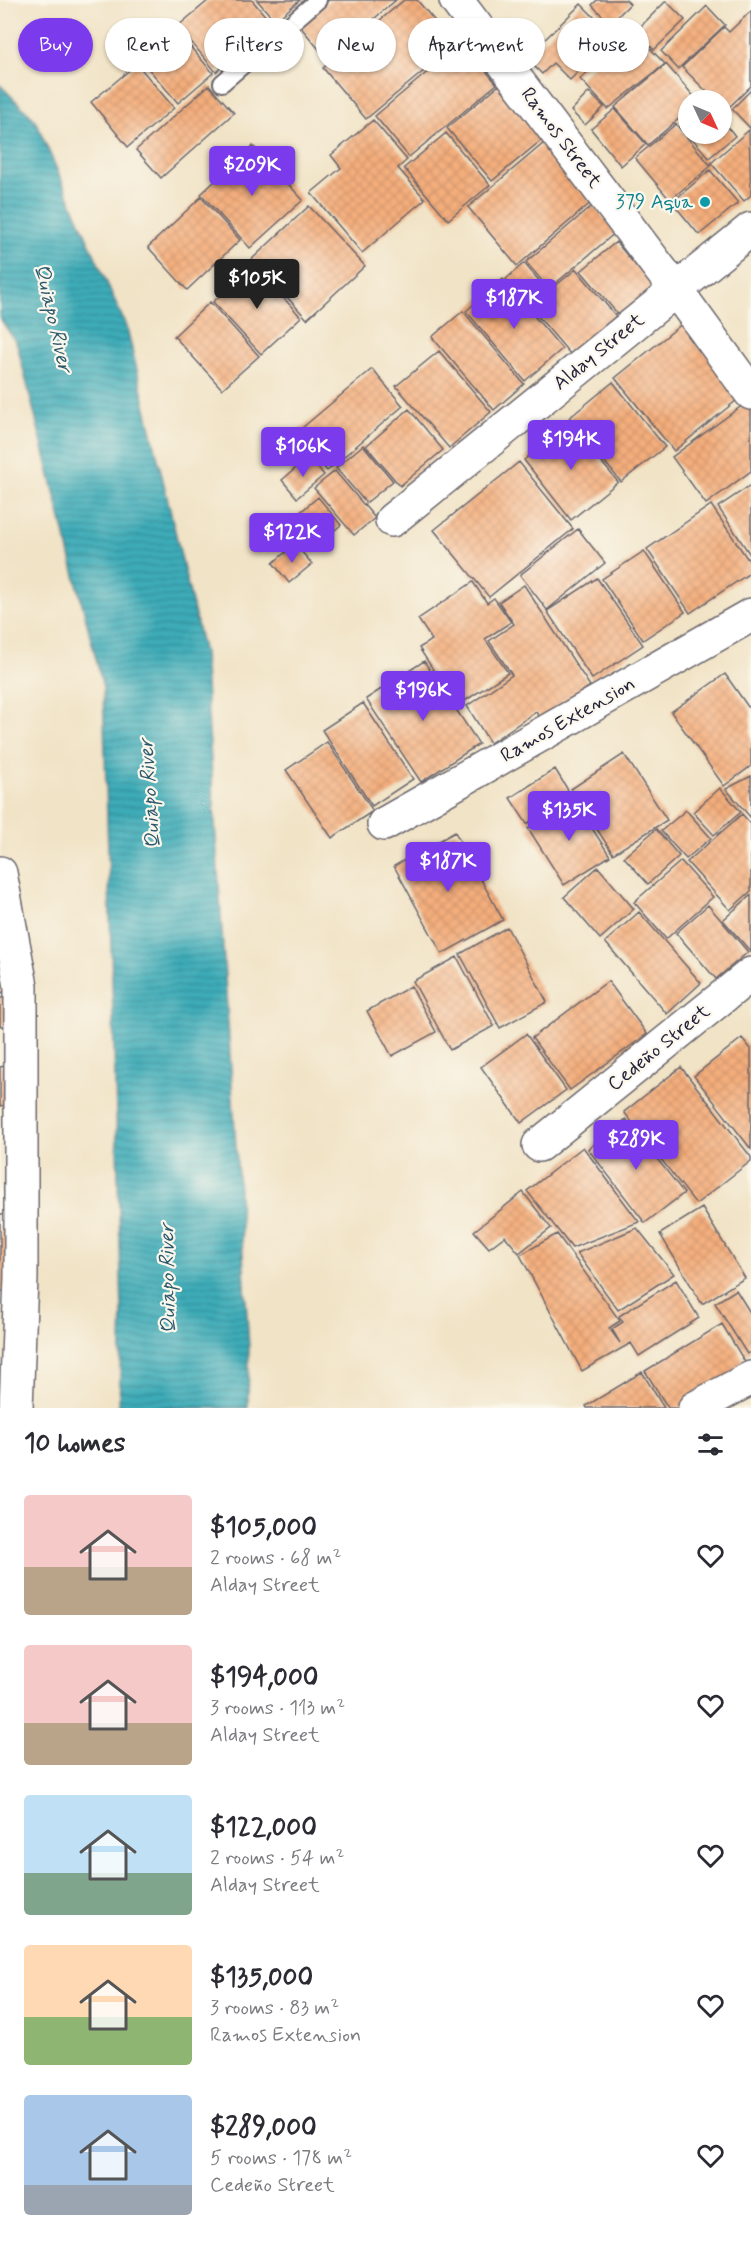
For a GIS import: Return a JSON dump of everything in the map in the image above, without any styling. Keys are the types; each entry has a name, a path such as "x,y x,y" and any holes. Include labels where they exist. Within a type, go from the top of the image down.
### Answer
{"street":[{"name":"Ramos Street","path":"456,0 676,290 751,393"},
{"name":"Alday Street","path":"392,520 751,229"},
{"name":"Ramos Extension","path":"384,824 751,615"},
{"path":"0,873 21,986 21,1278 16,1408"},
{"name":"Cedeño Street","path":"539,1145 751,974"},
{"path":"695,1408 751,1378"}],"lane":[{"path":"222,83 318,0"}],"water":[{"name":"Quiapo River","path":"0,85 35,120 127,328 204,653 249,1347 248,1408 119,1408 122,1310 103,687 17,344 0,318"}],"building":[{"path":"209,0 252,0 267,18 204,18 204,57 192,43 192,18 188,18"},
{"path":"257,0 300,0 279,18 272,18"},
{"path":"329,0 396,0 375,18 316,18 316,46 304,31 304,21"},
{"path":"404,0 417,0 432,18 408,18 408,72 423,72 366,119 326,72 396,72 396,18 383,18"},
{"path":"597,0 626,0 630,4 616,18 604,18 592,5"},
{"path":"666,1 685,20 654,50 649,45 649,18"},
{"path":"581,4 595,18 567,18"},
{"path":"707,6 725,25 678,69 661,51"},
{"path":"751,11 751,86 732,104 732,90 705,90 682,67 724,27 729,32"},
{"path":"557,28 557,67 553,63 545,71 545,39"},
{"path":"649,48 665,64 608,109 580,79 587,72 649,72"},
{"path":"192,49 204,63 204,72 213,73 178,103 151,72 192,72"},
{"path":"666,64 688,90 678,90 678,120 648,145 615,107"},
{"path":"127,72 144,72 174,108 128,147 91,102"},
{"path":"427,72 487,72 497,84 409,157 375,116"},
{"path":"562,72 578,72 570,80"},
{"path":"209,85 234,113 161,178 136,150"},
{"path":"499,85 544,138 492,181 447,128"},
{"path":"751,90 751,129 732,109"},
{"path":"589,92 604,107 585,125 571,111"},
{"path":"615,109 646,144 621,166 591,129"},
{"path":"373,120 407,160 398,168 425,199 362,253 311,193 341,168 331,155"},
{"path":"676,124 678,144 693,144 711,166 670,200 635,158"},
{"path":"749,130 751,195 744,201 711,163"},
{"path":"446,133 490,185 448,220 404,168"},
{"path":"544,143 593,201 517,266 468,207"},
{"path":"697,144 726,144 709,158"},
{"path":"253,146 303,200 250,248 201,194"},
{"name":"379 Aqua","path":"710,170 738,203 699,235 672,202"},
{"path":"201,197 240,240 187,290 148,247"},
{"path":"593,205 616,232 549,289 526,262"},
{"path":"309,206 365,266 307,319 252,259"},
{"path":"616,242 656,290 622,319 581,271"},
{"path":"524,263 547,290 528,306 506,279"},
{"path":"253,265 301,317 261,354 213,302"},
{"path":"576,269 616,316 571,355 530,307"},
{"path":"503,279 562,349 525,381 466,311"},
{"path":"210,302 259,356 222,389 174,336"},
{"path":"463,311 524,384 494,410 432,337"},
{"path":"683,323 742,396 674,451 615,378"},
{"path":"439,351 491,412 449,448 396,386"},
{"path":"372,369 403,406 327,471 296,433"},
{"path":"613,382 665,447 621,482 569,418"},
{"path":"747,402 751,407 751,471 706,504 672,457"},
{"path":"409,409 443,450 400,486 366,446"},
{"path":"569,423 618,482 571,520 524,460"},
{"path":"363,445 393,481 366,503 336,468"},
{"path":"309,457 324,475 297,498 282,480"},
{"path":"519,462 573,529 489,597 434,530"},
{"path":"335,471 375,518 354,535 314,488"},
{"path":"751,485 751,556 718,507"},
{"path":"318,497 341,525 313,548 290,521"},
{"path":"711,505 751,564 751,572 690,613 647,549"},
{"path":"578,529 605,563 547,610 520,575"},
{"path":"295,544 312,564 289,583 273,563"},
{"path":"644,551 685,612 643,640 602,579"},
{"path":"597,578 643,645 592,679 547,611"},
{"path":"473,582 487,603 494,598 511,622 485,639 508,673 457,706 419,648 432,640 418,619"},
{"path":"524,585 590,686 541,719 536,712 490,743 467,706 512,675 489,641 514,624 499,602"},
{"path":"424,661 479,744 421,782 366,699"},
{"path":"725,674 751,711 751,766 724,786 671,712"},
{"path":"363,703 413,779 372,806 322,730"},
{"path":"327,742 373,811 332,838 286,770"},
{"path":"624,754 667,820 613,854 571,789"},
{"path":"555,769 571,795 527,824 510,798"},
{"path":"751,776 751,818 726,789"},
{"path":"720,788 741,812 714,835 693,812"},
{"path":"573,799 610,856 564,885 528,828"},
{"path":"686,810 711,838 686,859 661,831"},
{"path":"742,814 751,824 751,891 730,910 687,862"},
{"path":"656,829 679,856 648,884 624,857"},
{"path":"455,832 503,920 442,954 394,866"},
{"path":"681,861 713,897 666,939 634,902"},
{"path":"598,867 634,909 600,939 564,897"},
{"path":"751,895 751,952 723,920"},
{"path":"708,905 748,952 716,979 676,933"},
{"path":"639,912 701,983 667,1014 605,942"},
{"path":"507,927 547,1002 500,1028 460,954"},
{"path":"0,953 8,991 0,993"},
{"path":"457,957 494,1026 450,1050 413,981"},
{"path":"608,981 647,1034 570,1090 532,1038"},
{"path":"411,986 436,1032 392,1056 367,1011"},
{"path":"0,998 4,998 8,1025 0,1026"},
{"path":"526,1034 566,1090 521,1123 481,1067"},
{"path":"742,1038 751,1049 751,1149 694,1076"},
{"path":"11,1065 16,1104 0,1106 0,1067"},
{"path":"681,1067 751,1157 751,1161 696,1204 624,1112"},
{"path":"626,1119 684,1193 645,1223 588,1149"},
{"path":"583,1147 639,1222 572,1248 527,1191"},
{"path":"523,1192 551,1228 519,1253 505,1236 489,1248 474,1231"},
{"path":"702,1208 745,1278 702,1304 660,1234"},
{"path":"14,1213 16,1291 0,1291 0,1214"},
{"path":"637,1228 674,1274 618,1310 577,1253"},
{"path":"557,1234 620,1321 609,1328 620,1343 612,1329 623,1322 619,1316 676,1280 699,1318 639,1356 631,1343 582,1371 520,1255"},
{"path":"736,1290 751,1314 751,1352 747,1354 715,1303"},
{"path":"722,1324 751,1372 705,1408 668,1408 645,1371"},
{"path":"642,1372 664,1408 587,1408 586,1406"}],"place":[{"name":"379 Aqua","path":"705,202"}]}
